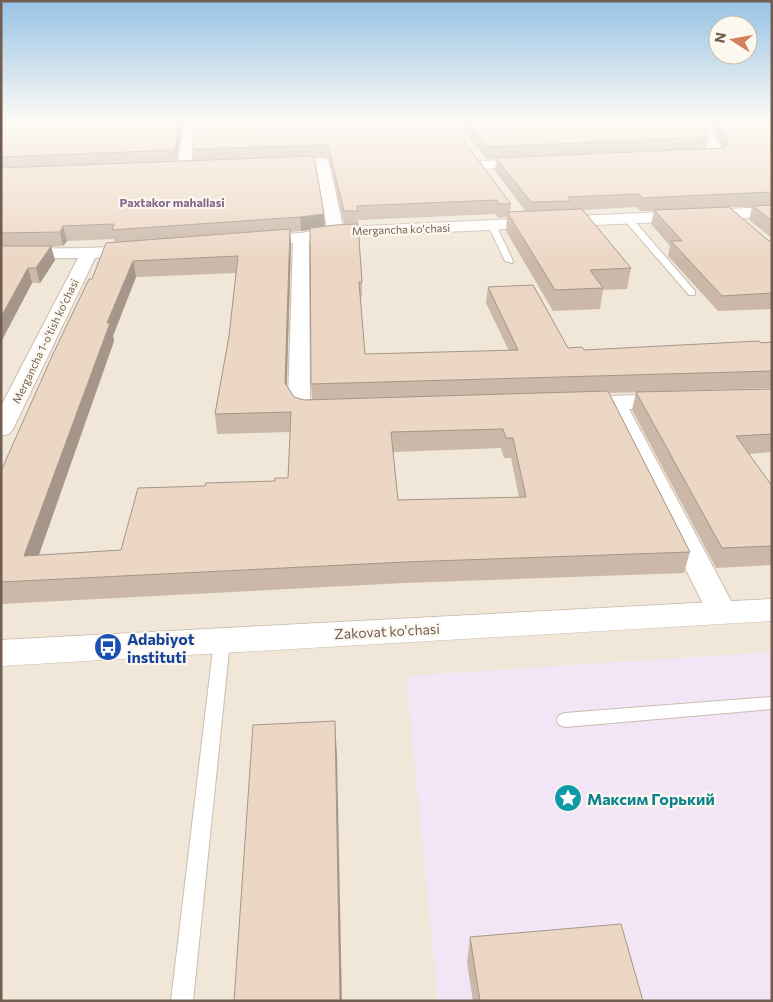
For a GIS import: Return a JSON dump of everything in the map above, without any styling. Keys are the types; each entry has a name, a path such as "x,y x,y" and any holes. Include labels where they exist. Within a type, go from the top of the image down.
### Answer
{"street":[{"path":"323,168 336,232"},
{"path":"483,168 492,180"},
{"path":"514,209 525,224"},
{"name":"Mergancha koʻchasi","path":"243,242 301,238 336,232 772,212"},
{"path":"730,214 751,232"},
{"path":"301,238 299,402 305,410 347,410"},
{"path":"1,254 89,253 156,248"},
{"name":"Mergancha 1-o'tish ko'chasi","path":"1,430 89,253"},
{"path":"556,404 694,400"},
{"path":"615,403 722,612"},
{"name":"Zakovat ko'chasi","path":"1,653 772,610"}],"lane":[{"path":"628,219 692,292"},
{"path":"492,225 509,260"},
{"path":"182,1001 222,641"},
{"path":"565,720 772,703"}],"shaded area":[{"path":"1,168 772,168 772,1001 1,1001"},
{"path":"772,652 772,1001 438,1001 406,676"}],"building":[{"path":"1,168 316,168 324,214 112,230 114,224 63,226 60,232 1,233"},
{"path":"334,168 484,168 511,204 499,204 497,200 357,206 358,211 344,211"},
{"path":"504,168 772,168 772,192 642,198 639,194 568,197 571,201 531,202"},
{"path":"772,205 772,221 753,206"},
{"path":"729,207 769,241 772,241 772,293 722,296 671,241 682,241 654,210"},
{"path":"582,209 631,268 590,270 603,288 555,290 507,212"},
{"path":"358,224 362,282 359,282 365,354 518,350 488,287 533,285 568,348 582,347 584,350 759,341 761,343 772,342 772,371 311,384 310,228"},
{"path":"290,229 285,383 294,397 304,400 608,391 690,552 405,562 1,582 1,471 53,354 89,279 92,279 106,243","holes":["238,256 229,336 215,414 291,412 288,478 275,478 275,481 206,483 205,486 138,488 121,550 24,556 110,323 107,323 133,261","503,429 506,438 513,438 526,497 398,500 391,432"]},
{"path":"1,246 51,246 36,268 28,268 1,317"},
{"path":"772,389 772,434 736,436 772,486 772,546 722,548 636,392"},
{"path":"335,721 340,1001 234,1001 253,725"},
{"path":"621,924 643,1001 480,1001 470,937"}],"place":[{"name":"Adabiyot instituti","path":"108,647"},
{"name":"Максим Горький","path":"568,798"}],"district":[{"name":"Paxtakor mahallasi","path":"172,202"}]}
